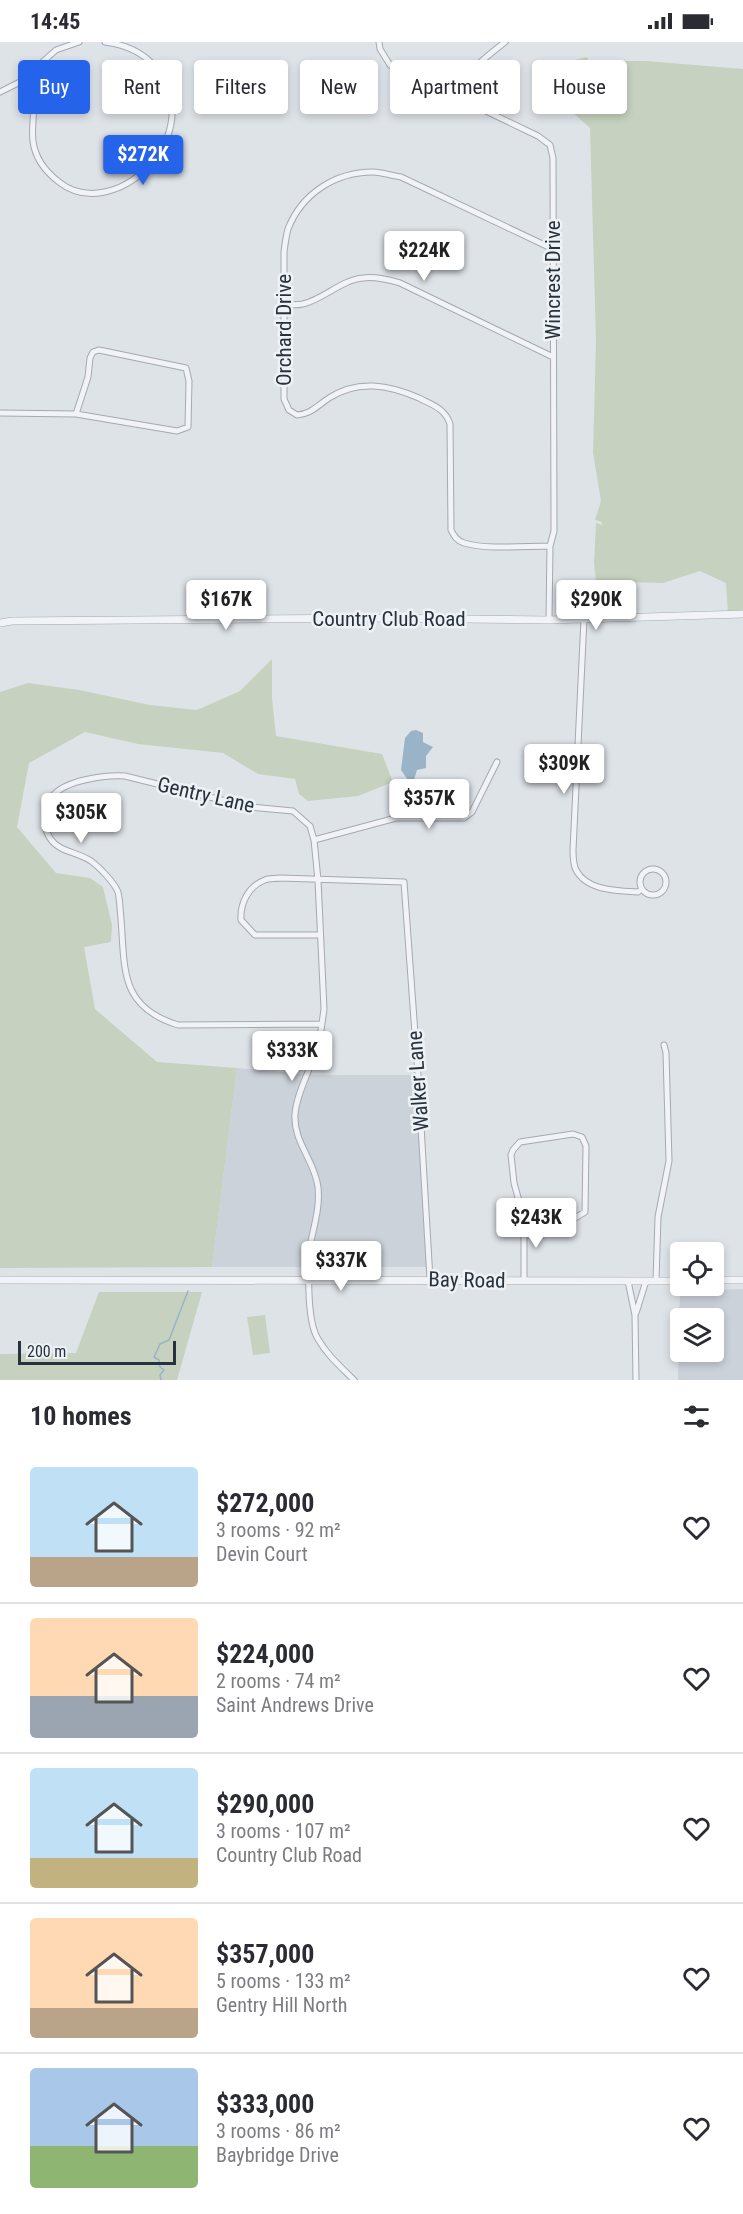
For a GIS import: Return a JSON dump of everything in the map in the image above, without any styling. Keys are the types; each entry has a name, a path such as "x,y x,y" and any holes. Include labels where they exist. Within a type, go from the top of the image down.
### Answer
{"street":[{"path":"45,60 56,50 79,42"},
{"path":"34,114 33,141 37,156 47,172 61,185 77,192 96,193 117,189 138,176 156,159 166,143 172,123 172,102 166,82 156,66 143,55 121,44 105,42"},
{"name":"Wincrest Drive","path":"379,42 380,49 390,65"},
{"path":"482,60 505,42"},
{"path":"0,92 18,83"},
{"name":"Wincrest Drive","path":"492,114 538,136 550,145 553,158 554,531 550,546 549,620"},
{"name":"Orchard Drive","path":"550,546 462,543 456,538 451,530 450,424 447,414 439,408 400,390 384,386 363,385 343,390 307,414 297,415 289,410 284,399 284,252 288,230 296,214 309,198 327,183 350,174 375,172 401,177 553,249"},
{"path":"284,304 300,305 312,301 352,280 364,278 390,280 553,357"},
{"path":"0,413 76,414 177,431 188,427 188,371 178,365 99,351 93,352 76,414"},
{"name":"Country Club Road","path":"0,623 23,620 373,618 549,620 743,614"},
{"path":"584,619 573,850 575,868 581,876 606,891 638,892 642,889"},
{"path":"314,840 396,818 464,818 472,812 497,762"},
{"name":"Gentry Lane","path":"322,1024 178,1025 163,1020 148,1011 133,995 126,981 117,891 91,862 60,847 51,839 45,828 44,814 48,802 55,793 66,785 112,775 125,776 250,807 293,811 310,826 314,840 318,880 324,1009 322,1024 317,1048 297,1102 295,1127 318,1184 319,1207 311,1243 310,1279 310,1310 314,1333 327,1352 354,1380"},
{"path":"655,869 663,875 665,884 660,892 650,894 642,889 640,879 646,871 655,869"},
{"path":"318,880 264,880 250,890 241,907 241,920 255,935 320,935"},
{"name":"Walker Lane","path":"318,880 404,882 430,1279"},
{"path":"656,1281 658,1217 669,1161 664,1045"},
{"path":"524,1219 575,1218 585,1212 586,1146 582,1137 573,1134 520,1142 515,1146 511,1155 514,1183 524,1219 524,1280"},
{"name":"Bay Road","path":"0,1280 670,1281"},
{"path":"724,1280 743,1280"},
{"path":"628,1281 635,1315 636,1380"},
{"path":"635,1315 646,1281"}],"shaded area":[{"path":"237,1068 314,1075 418,1075 427,1267 212,1267"},
{"path":"743,1289 743,1380 678,1380 678,1362 724,1362 724,1308 680,1308 680,1296 724,1296 724,1290"}],"green space":[{"path":"627,61 743,69 743,614 728,614 726,583 700,571 663,583 596,581 594,563 596,523 602,525 602,522 595,520 601,501 593,453 596,341 590,128 574,114 627,114"},
{"path":"272,659 272,698 276,736 382,754 393,782 358,796 308,801 299,794 295,779 258,774 223,753 138,744 85,732 29,763 17,827 56,873 90,878 103,887 112,925 111,942 84,947 95,1009 157,1062 237,1068 212,1267 0,1268 0,692 28,683 79,690 150,705 197,710 240,691"},
{"path":"99,1292 202,1292 177,1380 0,1380 0,1354 76,1353"},
{"path":"265,1315 270,1353 253,1355 247,1317"}],"water":[{"path":"416,730 423,733 423,742 433,747 426,756 426,768 417,770 413,783 410,783 401,770 405,738 411,731"}],"waterway":[{"path":"161,1380 160,1375 164,1370 160,1367 159,1360 154,1357 160,1344 169,1340 188,1291"}]}
